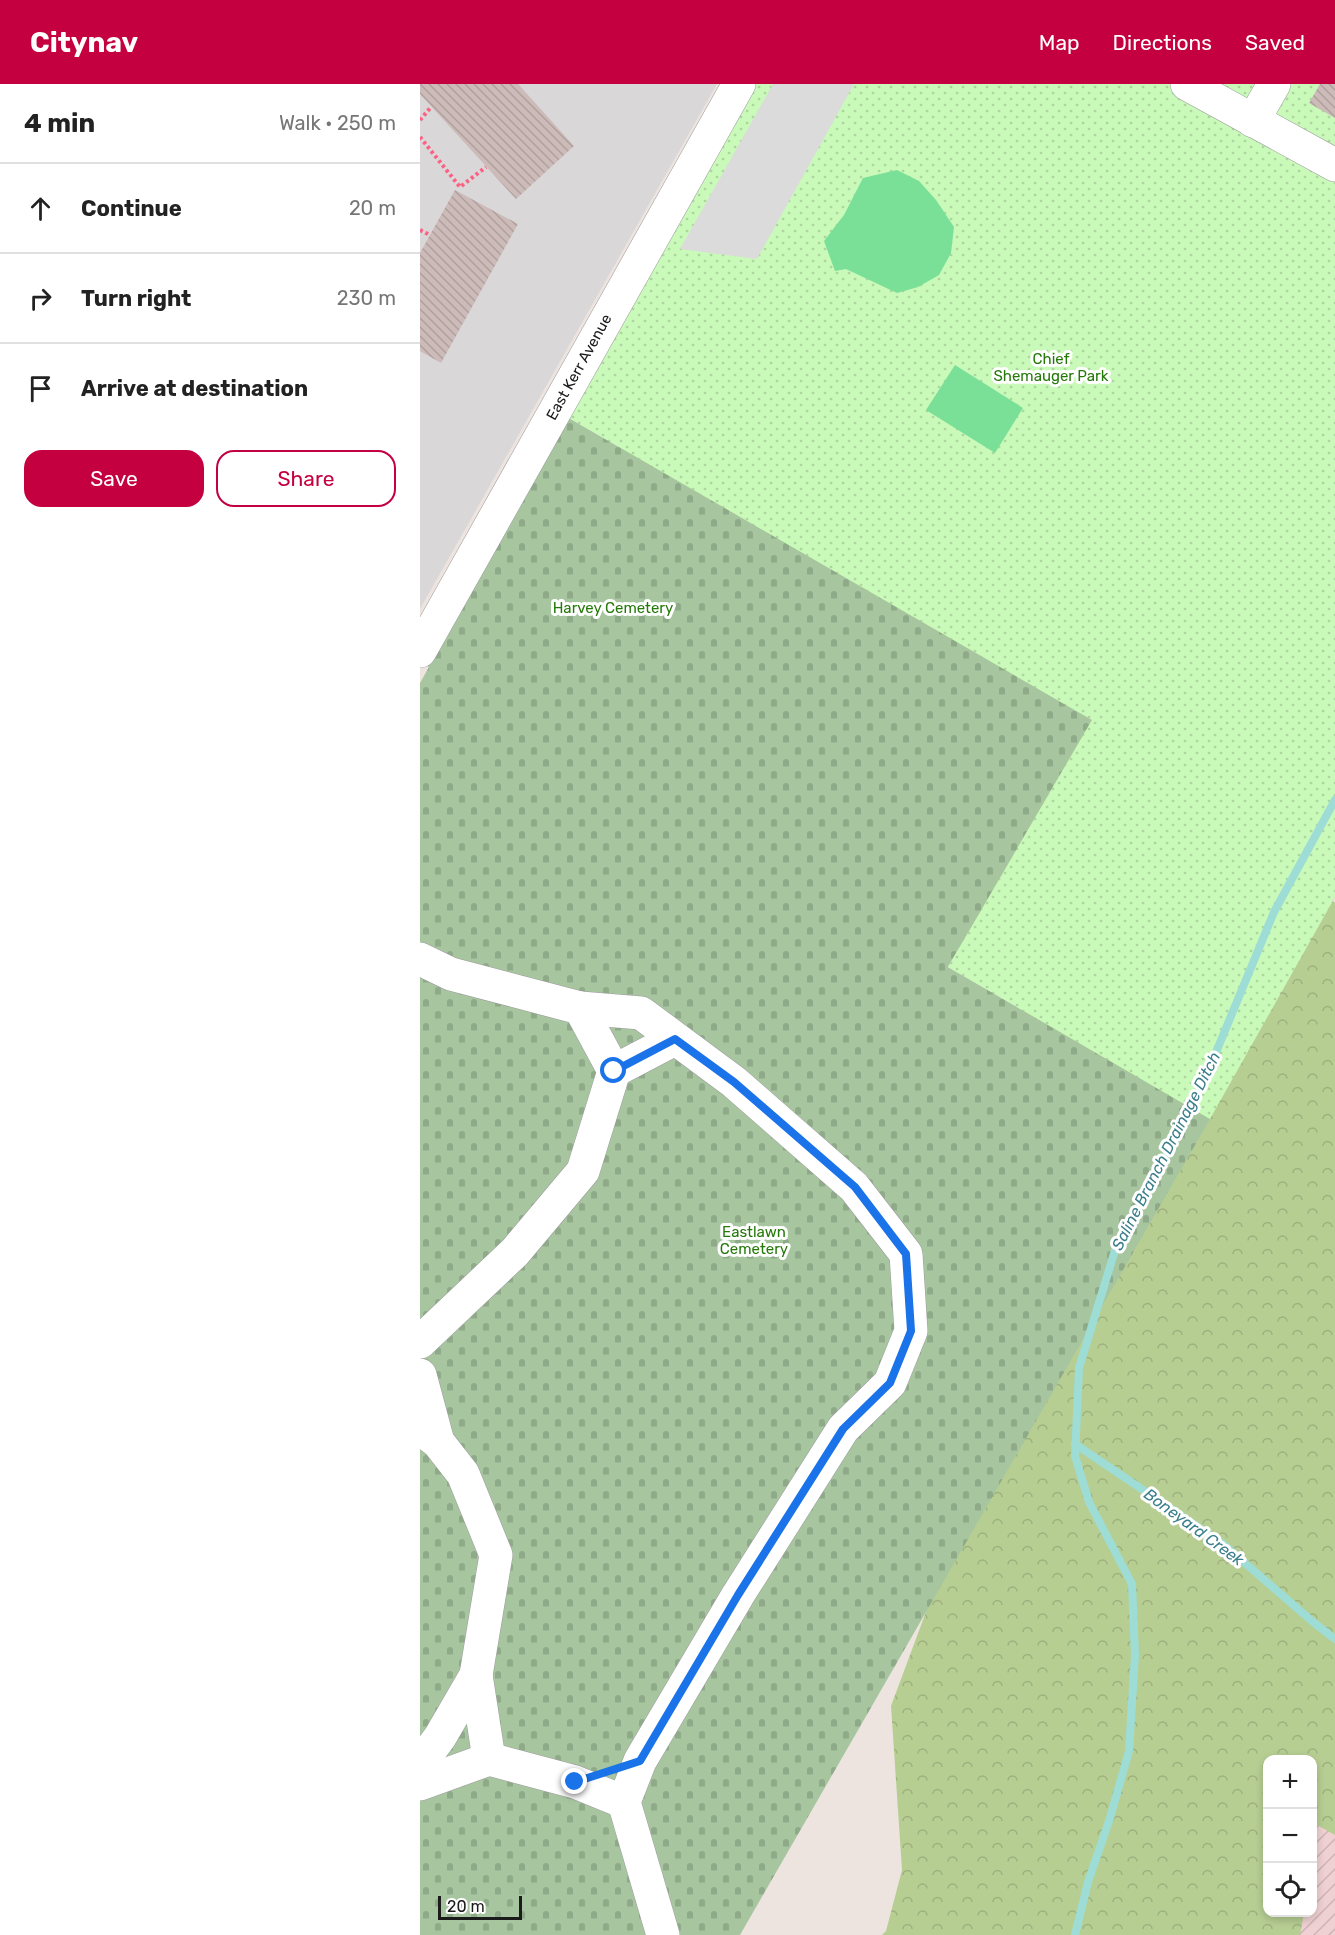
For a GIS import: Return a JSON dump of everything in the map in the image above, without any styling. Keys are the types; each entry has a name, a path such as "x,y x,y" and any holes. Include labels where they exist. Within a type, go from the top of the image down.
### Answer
{"street":[{"name":"East Kerr Avenue","path":"420,651 739,84"},
{"path":"1187,84 1335,165"},
{"path":"1253,120 1274,84"},
{"path":"420,958 451,974 580,1008 641,1013 734,1082 855,1187 906,1254 911,1331 890,1383 843,1429 738,1595 640,1761 624,1802 663,1935"},
{"path":"580,1008 614,1071"},
{"path":"420,1342 515,1252 583,1171 614,1071 675,1039"},
{"path":"420,1375 429,1436 463,1474 496,1555 476,1675 489,1759"},
{"path":"420,1764 440,1737 476,1675"},
{"path":"420,1784 489,1759 575,1782 624,1802"},
{"path":"575,1782 640,1761"}],"path":[{"path":"420,120 431,106"},
{"path":"420,137 460,187 486,167"},
{"path":"420,230 430,235"}],"shaded area":[{"path":"420,84 717,84 420,609"},
{"path":"773,84 854,84 757,259 680,249"},
{"path":"1335,1752 1335,1935 1257,1935 1266,1917 1317,1917 1317,1764"}],"green space":[{"name":"Chief Shemauger Park","path":"739,84 1335,84 1335,897 1210,1119 948,967 1092,720 555,410"},
{"path":"897,170 919,181 936,200 954,227 951,253 939,275 918,287 897,293 846,269 835,271 824,241 844,215 863,178"},
{"path":"661,307 1335,897 1333,901 1335,903 1335,1835 1317,1825 1317,1755 1263,1755 1263,1917 1303,1917 1300,1935 882,1935 886,1931 902,1870 891,1706 1014,1375 1022,978 912,924 597,413"},
{"path":"955,365 1023,408 995,453 926,410"},
{"name":"Eastlawn Cemetery","path":"555,410 1092,720 948,967 1210,1119 740,1935 420,1935 420,683 429,667 420,661"}],"building":[{"path":"420,84 518,84 574,146 516,199 420,94"},
{"path":"1320,84 1335,84 1335,118 1309,103"},
{"path":"455,190 518,224 441,363 420,351 420,253"}],"waterway":[{"name":"Saline Branch Drainage Ditch","path":"1075,1935 1088,1882 1110,1818 1129,1751 1135,1655 1132,1584 1089,1502 1075,1456 1079,1368 1116,1247 1163,1162 1212,1062 1274,912 1335,800"},
{"name":"Boneyard Creek","path":"1075,1444 1223,1544 1335,1639"}],"route":[{"path":"575,1782 640,1761 738,1595 843,1429 890,1383 911,1331 906,1254 855,1187 734,1082 675,1039 614,1071"}],"park label":[{"name":"Harvey Cemetery","path":"613,608"}]}
